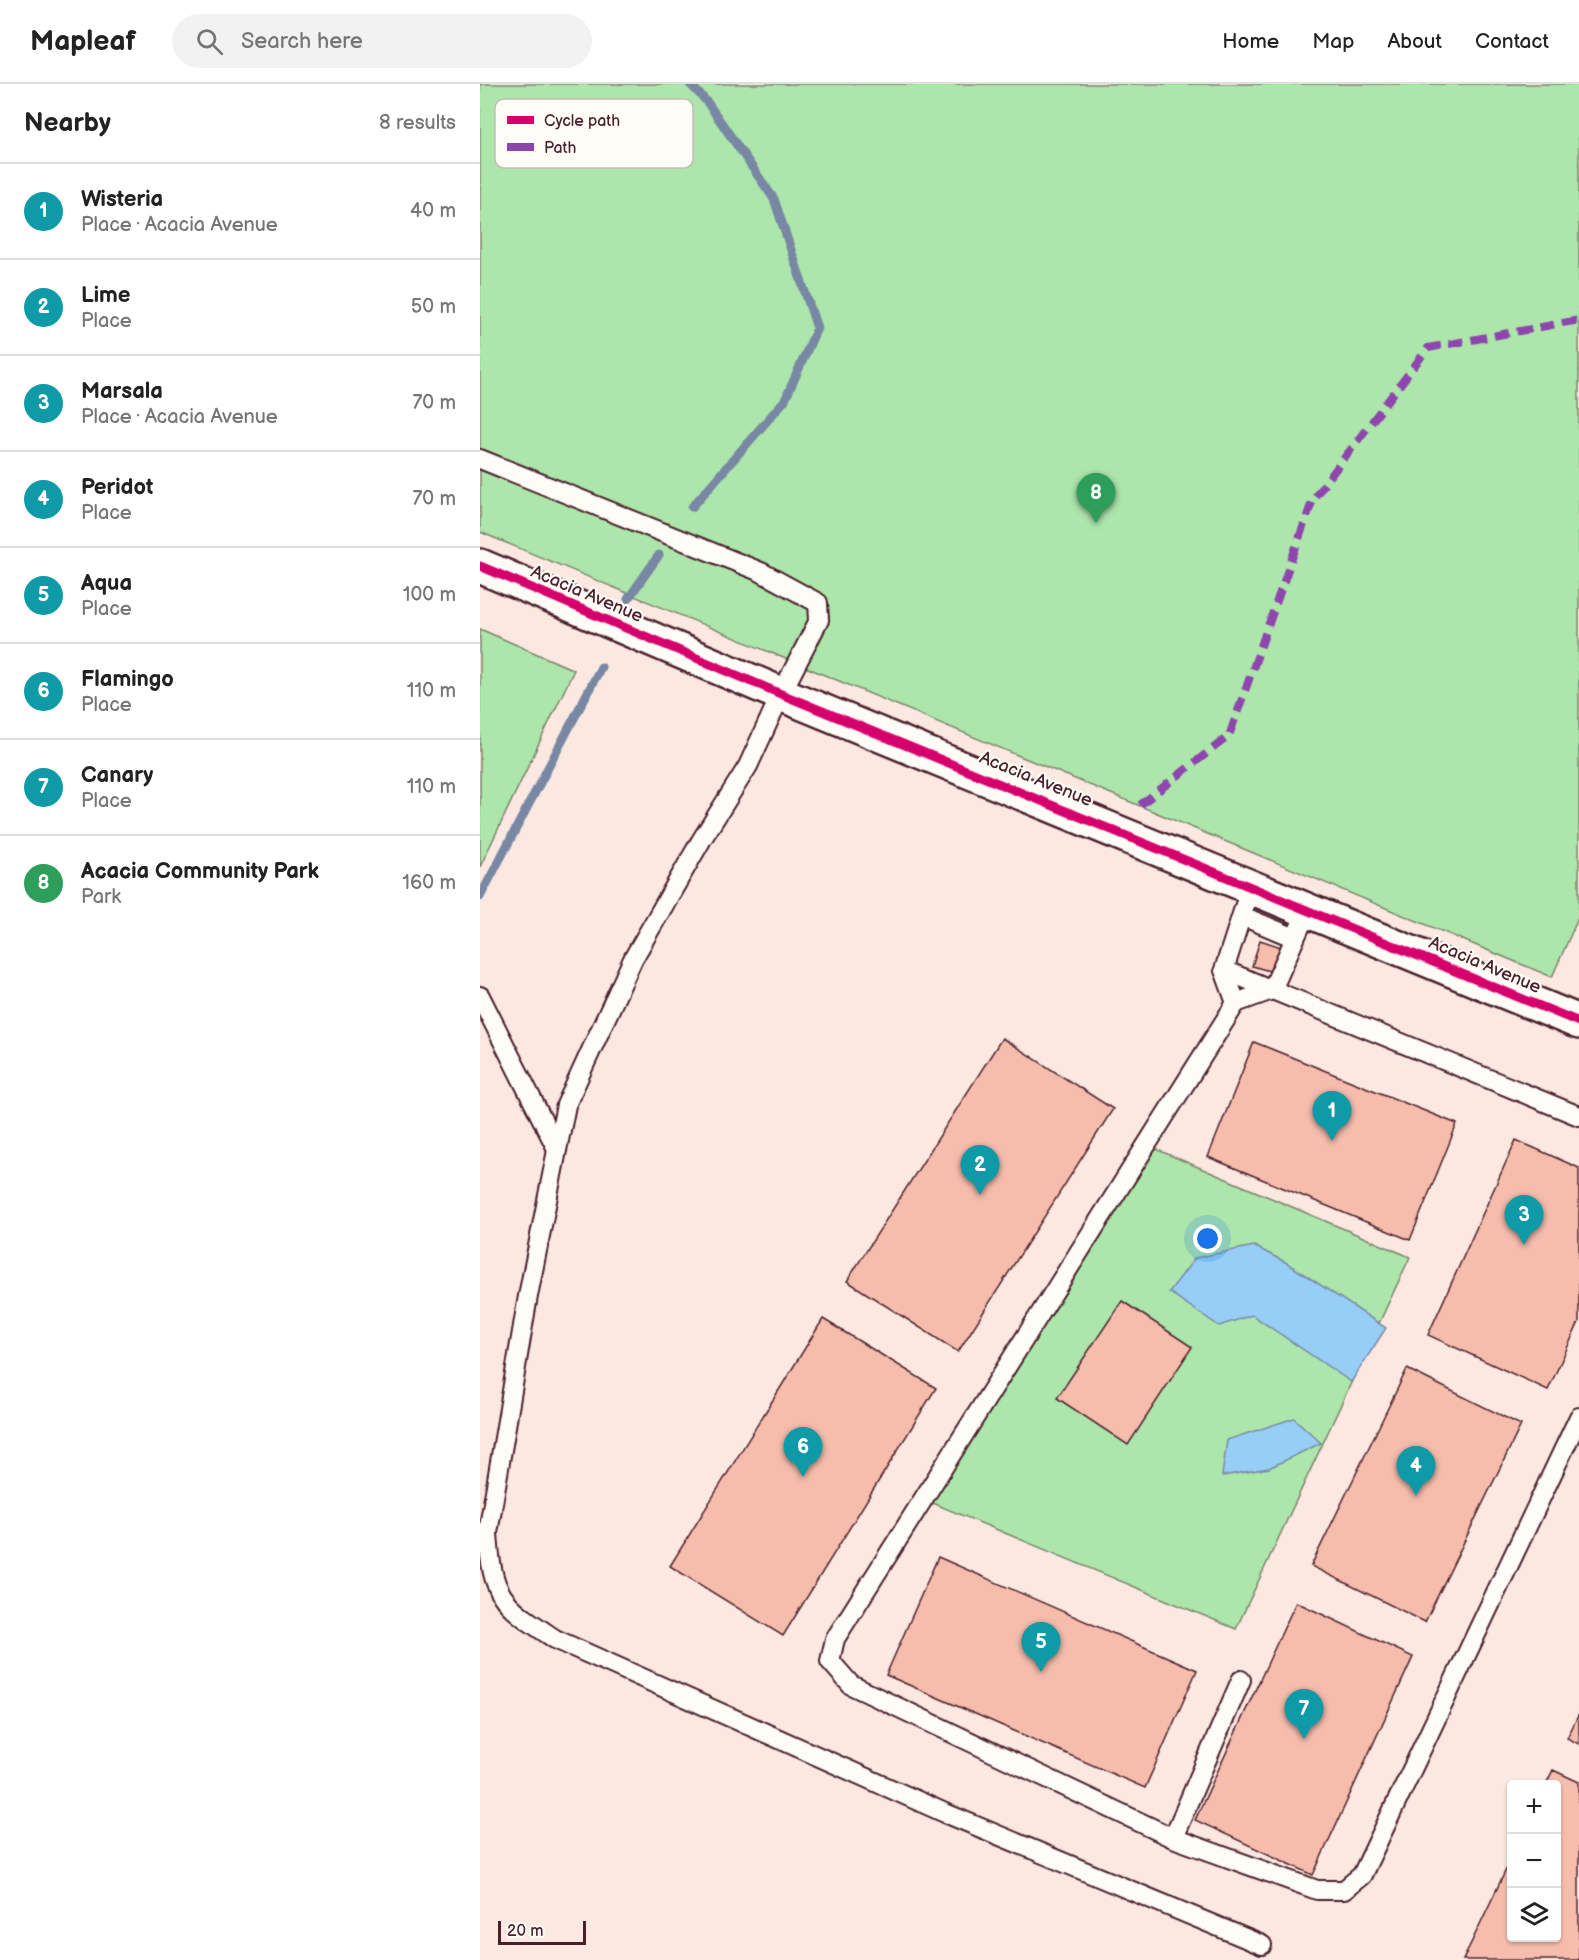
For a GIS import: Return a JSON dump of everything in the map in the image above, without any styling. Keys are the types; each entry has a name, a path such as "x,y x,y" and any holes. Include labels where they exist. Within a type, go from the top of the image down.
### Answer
{"street":[{"name":"Acacia Avenue","path":"480,567 781,694 1246,901 1302,924 1579,1022"}],"lane":[{"path":"480,459 761,572 818,603 819,620 781,694 748,766 702,839 633,959 566,1105 484,1532 497,1591 510,1609 555,1640 945,1813 1262,1945"},
{"path":"1236,1003 1224,970 1246,901"},
{"path":"1302,924 1272,990 1236,1003 835,1639 830,1661 851,1685 1173,1838 1317,1890 1344,1890 1357,1882 1362,1875 1579,1418"},
{"path":"1224,970 1579,1116"},
{"path":"480,996 557,1149"},
{"path":"1173,1838 1241,1680"}],"green space":[{"path":"480,84 1579,84 1579,916 1552,977 480,532"},
{"path":"480,629 574,670 480,867"},
{"path":"1151,1147 1410,1257 1236,1629 930,1502"}],"water":[{"path":"1254,1246 1287,1263 1386,1328 1351,1382 1252,1315 1219,1326 1169,1292 1195,1258"},
{"path":"1294,1418 1321,1443 1269,1468 1222,1476 1227,1440"}],"building":[{"path":"1260,940 1281,947 1273,972 1252,966"},
{"path":"1002,1038 1113,1109 958,1352 847,1281"},
{"path":"1254,1042 1457,1124 1410,1240 1208,1157"},
{"path":"1516,1140 1579,1168 1579,1322 1548,1390 1428,1335"},
{"path":"1122,1301 1192,1347 1128,1445 1057,1398"},
{"path":"823,1319 936,1388 783,1636 670,1566"},
{"path":"1407,1369 1521,1425 1425,1622 1311,1566"},
{"path":"938,1557 1197,1670 1145,1788 886,1675"},
{"path":"1296,1602 1413,1657 1313,1875 1195,1820"},
{"path":"1579,1714 1579,1744 1567,1738"},
{"path":"1553,1770 1579,1782 1579,1960 1463,1960 1507,1868 1507,1942 1561,1942 1561,1780 1548,1780"}],"waterway":[{"path":"690,84 707,102 774,199 817,328 785,400 692,507"},
{"path":"628,599 659,555"},
{"path":"480,897 601,667"}],"marked path":[{"path":"1140,805 1229,736 1313,499 1428,348 1579,320"}],"cycle path":[{"path":"480,566 781,694 1579,1022"}],"place":[{"name":"Acacia Community Park","path":"1096,523"},
{"name":"Wisteria","path":"1332,1141"},
{"name":"Lime","path":"980,1195"},
{"name":"Marsala","path":"1524,1245"},
{"name":"Flamingo","path":"803,1477"},
{"name":"Peridot","path":"1416,1496"},
{"name":"Aqua","path":"1041,1672"},
{"name":"Canary","path":"1304,1739"}]}
